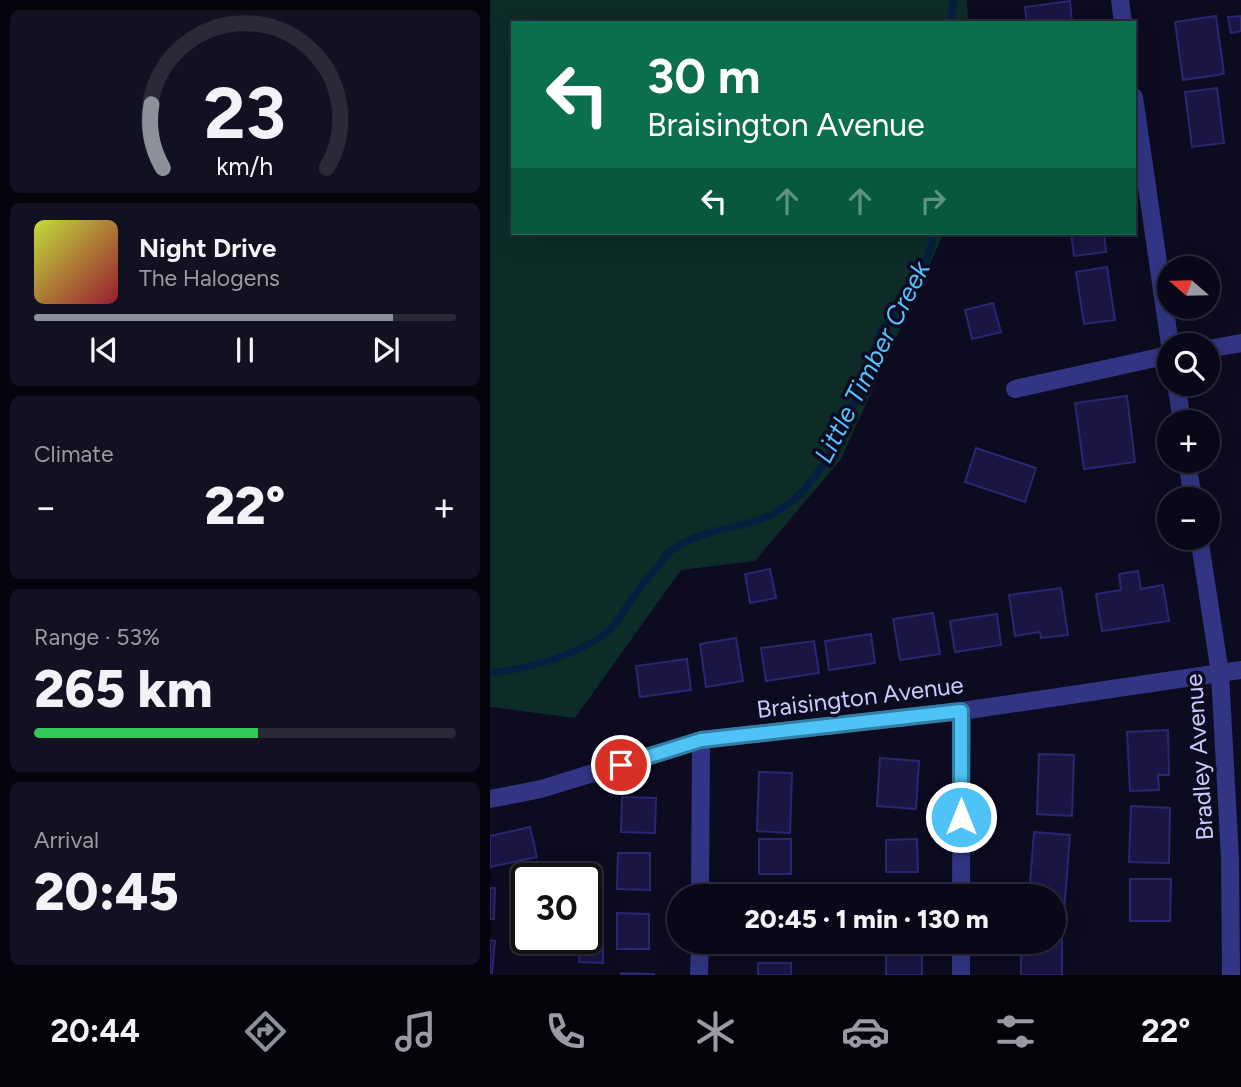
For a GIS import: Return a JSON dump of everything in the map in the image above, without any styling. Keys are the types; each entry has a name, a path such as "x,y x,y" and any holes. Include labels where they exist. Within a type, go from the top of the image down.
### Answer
{"street":[{"path":"1120,0 1123,21"},
{"path":"1136,111 1168,333"},
{"path":"1220,347 1241,343"},
{"path":"1015,389 1157,358"},
{"name":"Bradley Avenue","path":"1201,550 1220,673 1236,945 1231,975"},
{"name":"Braisington Avenue","path":"490,799 541,789 701,740 961,711 1241,670"},
{"path":"961,711 961,884"},
{"path":"700,884 701,740"},
{"path":"699,975 700,954"},
{"path":"961,954 961,975"}],"green space":[{"path":"490,0 967,0 968,21 511,21 511,235 943,235 841,459 755,561 681,570 575,718 490,707"}],"building":[{"path":"1070,1 1072,21 1027,21 1025,7"},
{"path":"1216,16 1224,74 1183,80 1175,22"},
{"path":"1241,16 1241,31 1231,33 1228,17"},
{"path":"1217,88 1224,143 1192,147 1185,92"},
{"path":"1071,235 1104,235 1106,252 1074,256"},
{"path":"1107,267 1115,320 1084,324 1076,272"},
{"path":"993,303 1001,332 972,339 965,310"},
{"path":"1127,396 1135,462 1084,469 1075,403"},
{"path":"976,448 1036,468 1025,502 965,482"},
{"path":"770,569 776,598 750,603 745,574"},
{"path":"1138,571 1141,589 1163,585 1169,621 1102,631 1096,594 1121,590 1119,574"},
{"path":"1061,588 1068,635 1041,638 1040,632 1015,636 1009,595"},
{"path":"933,613 940,654 900,660 893,619"},
{"path":"997,614 1001,645 955,652 950,621"},
{"path":"871,634 875,663 829,670 825,641"},
{"path":"736,638 743,681 706,687 700,644"},
{"path":"814,641 819,673 766,681 761,648"},
{"path":"687,659 691,690 640,697 636,666"},
{"path":"1168,730 1169,775 1158,775 1159,790 1130,791 1127,732"},
{"path":"1039,754 1074,755 1072,816 1037,814"},
{"path":"880,758 919,761 916,809 877,806"},
{"path":"759,772 792,773 790,833 757,831"},
{"path":"622,797 656,798 655,833 621,832"},
{"path":"1131,806 1170,808 1169,863 1129,862"},
{"path":"530,827 537,857 490,867 490,836"},
{"path":"1034,832 1070,835 1066,886 1066,884 1030,884"},
{"path":"759,839 791,839 791,874 759,874"},
{"path":"917,839 918,872 886,872 886,840"},
{"path":"618,853 650,853 650,890 617,889"},
{"path":"1130,879 1171,879 1170,921 1130,921"},
{"path":"490,888 495,888 494,919 490,919"},
{"path":"617,913 649,914 649,949 617,949"},
{"path":"490,940 495,941 492,973 490,973"},
{"path":"603,946 603,963 579,962 580,954 602,954"},
{"path":"886,954 922,954 922,975 886,975"},
{"path":"1021,954 1062,954 1062,975 1021,975"},
{"path":"758,963 791,963 791,975 758,975"},
{"path":"654,974 654,975 621,975"}],"waterway":[{"name":"Little Timber Creek","path":"950,21 954,0"},
{"name":"Little Timber Creek","path":"490,673 538,664 588,645 613,626 638,590 666,556 678,546 702,535 766,517 788,504 808,485 825,462 852,409 881,331 918,280 933,235"}],"route":[{"path":"621,765 701,740 961,711 961,817"}]}
